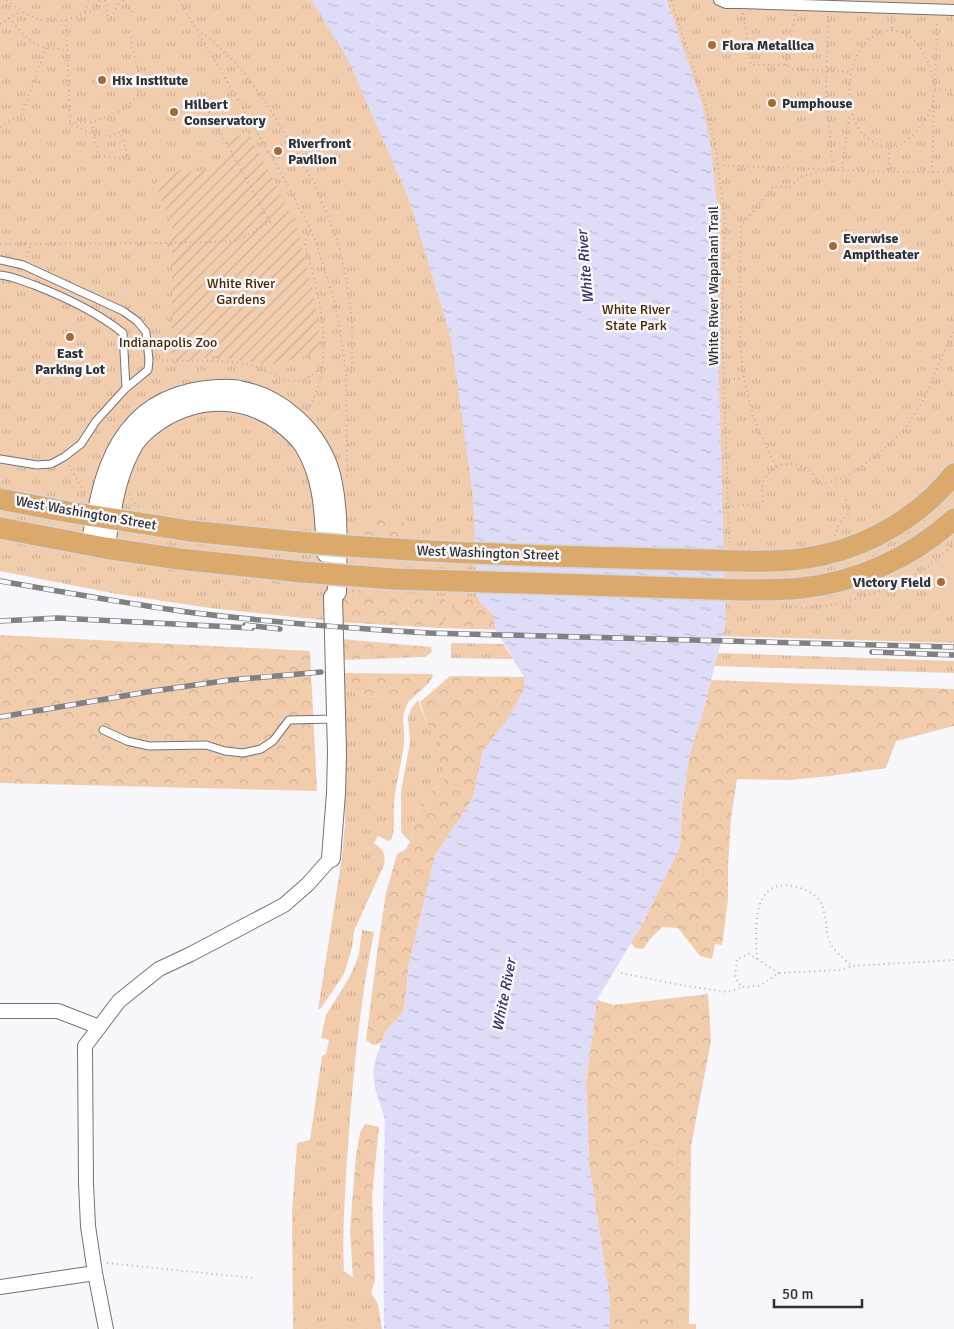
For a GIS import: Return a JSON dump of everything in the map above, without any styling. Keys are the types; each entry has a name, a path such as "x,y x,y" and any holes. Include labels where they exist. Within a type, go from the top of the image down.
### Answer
{"main road":[{"name":"West Washington Street","path":"0,499 103,518 190,531 344,546 767,562 797,560 824,555 870,539 920,508 954,474"},
{"name":"West Washington Street","path":"0,528 98,547 178,559 302,572 394,579 776,590 829,584 887,564 908,553 954,519"}],"street":[{"path":"719,0 726,3 741,4 954,10"},
{"path":"98,547 103,518 124,462 136,441 151,426 186,406 215,401 244,404 276,419 303,444 314,466 319,482 329,593 333,597 336,720 336,793 331,858 308,884 284,905 159,969 119,1001 85,1046 88,1226 106,1329"},
{"path":"0,1011 58,1011 100,1027"},
{"path":"0,1287 95,1273"}],"lane":[{"path":"0,260 23,265 123,311 146,332 150,360 148,370 126,388 96,421 81,444 64,457 52,464 37,465 0,459"},
{"path":"0,275 10,276 54,292 109,321 123,332 126,388"},
{"path":"104,730 127,741 149,746 206,745 226,751 243,753 261,749 273,741 289,720 336,720"}],"path":[{"path":"7,0 21,11 40,20 66,20 80,16 85,12 94,11 100,0"},
{"path":"85,12 89,0"},
{"path":"106,0 108,17 112,17 122,0 131,12 135,10"},
{"path":"178,0 268,153 315,239 334,300 346,372 347,478"},
{"name":"White River Wapahani Trail","path":"671,0 705,103 716,144 725,220 722,322 729,546"},
{"path":"741,4 751,65 786,65 793,68 851,72"},
{"path":"786,65 797,6"},
{"path":"828,6 826,93 833,169"},
{"path":"932,172 938,10"},
{"path":"0,24 21,11"},
{"path":"10,18 33,42 46,48 68,50"},
{"path":"66,20 70,123"},
{"path":"196,29 213,41 242,70 267,104 315,184 338,242 346,276 352,322 352,372 346,372"},
{"path":"842,170 851,112 849,81 856,56 873,36 884,31 892,30 906,34 917,43 925,56 931,72 934,89 928,116 921,127 899,146 889,148 876,144 866,137 856,126 851,112"},
{"path":"70,123 92,122 122,110 137,97 141,82 131,43 131,33"},
{"path":"0,128 22,114 46,48"},
{"path":"934,89 954,90"},
{"path":"0,244 237,241 270,222 201,98"},
{"path":"92,122 98,155 129,160 120,132"},
{"path":"70,123 94,135 110,136 125,130"},
{"path":"268,153 289,141"},
{"path":"889,148 889,172"},
{"path":"718,165 889,172 954,172"},
{"path":"776,466 753,416 744,378 740,342 741,226 774,186 789,188 802,176 833,169"},
{"path":"728,507 763,501 762,488 765,478 776,466 786,463 798,464 808,469 815,476 819,485 846,477 874,458 906,428 924,400 954,329"},
{"path":"150,360 236,361 256,366 280,379 288,380 307,378 324,365"},
{"path":"723,380 744,378"},
{"path":"68,463 85,494"},
{"path":"835,536 836,528 849,514 845,496"},
{"path":"757,959 758,907 765,893 778,886 794,886 811,893 821,902 828,939 835,950 852,966"},
{"path":"742,987 735,977 737,959 749,954 779,973"},
{"path":"621,973 728,992 742,987 759,986 779,973 840,970 852,966 954,960"},
{"path":"114,1263 252,1278"}],"green space":[{"name":"White River State Park","path":"0,0 954,0 954,643 443,628 341,622 210,608 117,594 0,571"},
{"name":"White River Gardens","path":"247,131 297,228 313,290 320,338 319,353 270,365 213,356 172,364 172,222 154,183 180,169 199,171 212,167 222,159 233,139"},
{"path":"382,510 403,522 411,538 358,536 363,529 372,526 378,512"},
{"name":"Victory Field","path":"954,544 954,617 945,611 948,607 920,572"},
{"path":"341,589 445,596 443,628 341,622"},
{"path":"454,596 477,597 481,604 493,615 495,629 453,628"},
{"path":"0,635 310,651 317,791 0,783"},
{"path":"342,639 431,647 432,652 425,657 342,660"},
{"path":"451,643 503,644 513,659 451,658"},
{"path":"718,653 954,661 954,673 714,666"},
{"path":"344,673 432,674 433,676 428,684 409,701 365,696 343,687"},
{"path":"450,676 524,677 525,688 507,720 483,751 473,798 435,856 409,964 404,1011 386,1031 381,1043 373,1045 366,1040 386,893 397,854 405,850 410,842 418,809 430,792 444,780 445,772 437,758 440,749 440,736 429,730 420,702"},
{"path":"711,680 954,689 954,726 896,741 886,768 789,780 737,779 731,818 728,900 722,945 715,944 712,959 700,956 678,928 662,927 643,949 635,948 631,943 644,921 680,846 682,808 689,756"},
{"path":"343,687 365,696 409,701 403,718 404,743 395,797 393,836 388,841 378,836 374,843 383,852 385,857 384,865 354,931 352,948 344,974 318,1010 342,857 345,823"},
{"path":"418,700 429,730 440,735 440,749 437,758 445,772 444,780 430,792 418,809 410,842 401,832 401,792 410,742 408,717 412,707"},
{"path":"362,930 374,932 360,1017 351,1103 344,1216 344,1271 368,1288 378,1304 382,1329 293,1329 292,1214 297,1143 310,1140 322,1056 326,1054 329,1040 321,1038 326,1015 355,965 359,954"},
{"path":"708,994 711,1041 691,1146 689,1324 696,1324 696,1329 609,1329 610,1301 589,1163 586,1082 597,1000 614,1005"},
{"path":"365,1124 379,1127 372,1196 375,1280 371,1293 368,1288 353,1278 350,1232 356,1155 360,1133"}],"water":[{"name":"White River","path":"311,0 667,0 702,103 711,149 718,212 718,346 726,622 703,712 689,756 682,808 680,846 644,921 597,1000 586,1082 589,1163 610,1301 609,1329 384,1329 383,1207 385,1120 375,1088 373,1071 386,1031 404,1011 409,964 435,856 473,798 483,751 507,720 525,688 524,677 495,629 493,615 481,604 477,597 473,497 451,339 409,199 347,58"}],"railway":[{"path":"0,581 187,612 277,622 368,629 429,633 954,647"},
{"path":"0,621 58,618 252,628"},
{"path":"245,625 280,629"},
{"path":"872,652 954,655"},
{"path":"0,717 230,680 321,672"}],"place":[{"name":"Flora Metallica","path":"712,45"},
{"name":"Hix Institute","path":"102,80"},
{"name":"Pumphouse","path":"772,103"},
{"name":"Hilbert Conservatory","path":"174,112"},
{"name":"Riverfront Pavilion","path":"278,151"},
{"name":"Everwise Ampitheater","path":"833,246"},
{"name":"East Parking Lot","path":"70,337"},
{"name":"Victory Field","path":"941,582"}],"park label":[{"name":"Indianapolis Zoo","path":"168,342"}]}
